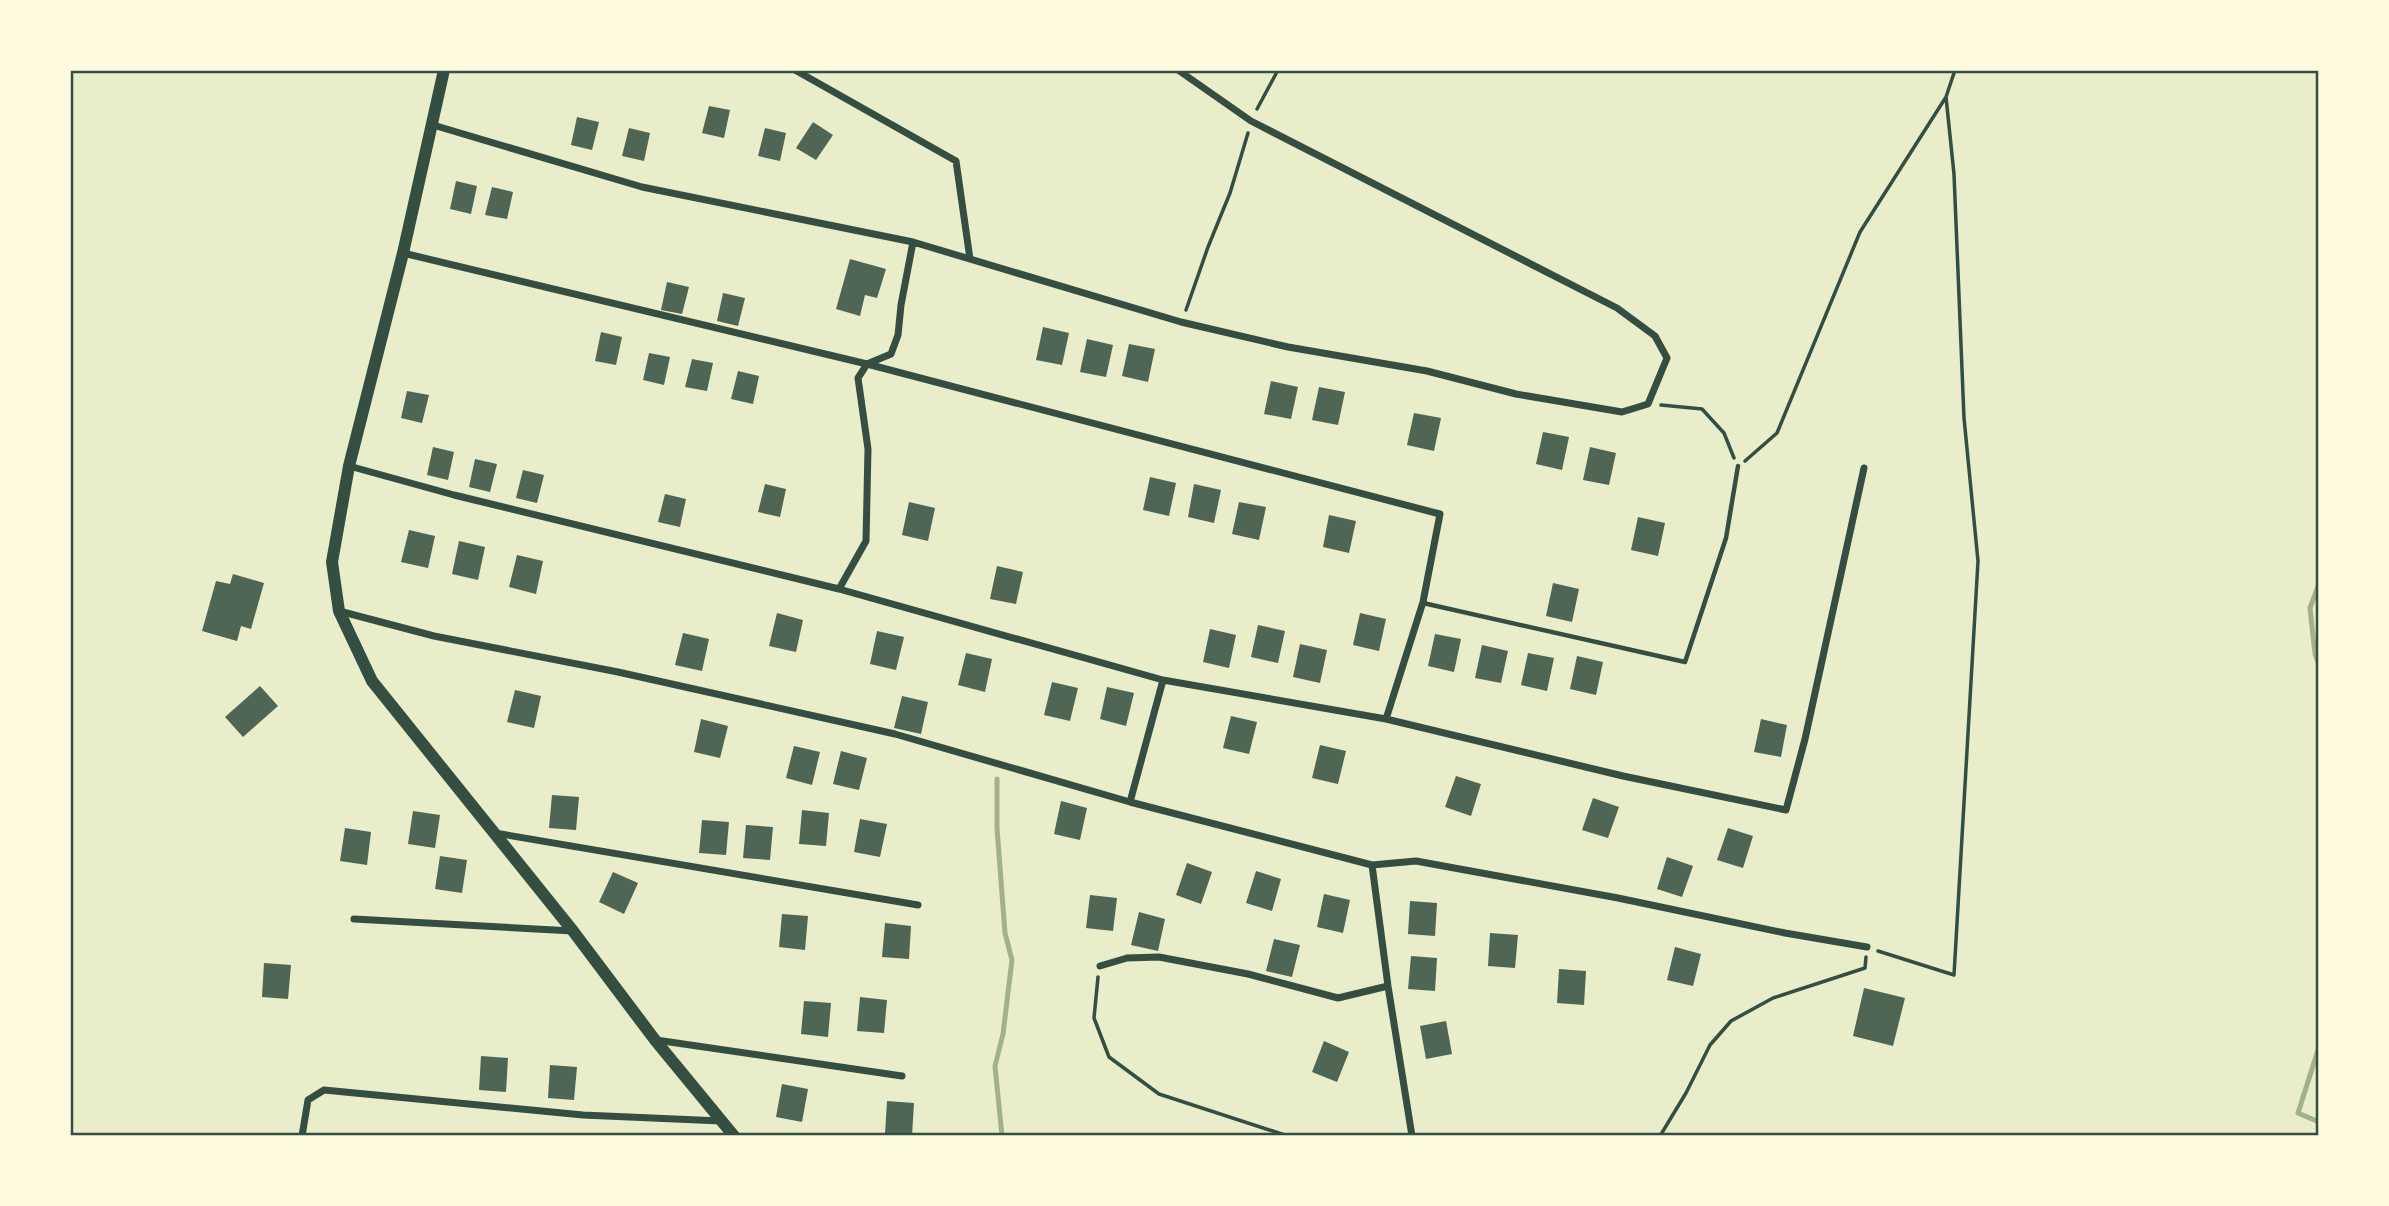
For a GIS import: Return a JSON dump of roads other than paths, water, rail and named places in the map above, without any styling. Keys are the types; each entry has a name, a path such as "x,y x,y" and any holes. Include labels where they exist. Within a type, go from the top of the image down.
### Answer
{"street":[{"path":"444,70 403,253 349,466 332,562 339,611 372,681 734,1136"},
{"path":"794,70 956,161 970,259"},
{"path":"433,125 642,187 913,242 1181,322 1288,347 1427,371 1516,394 1622,412 1648,404 1667,358 1655,336 1618,307 1251,121 1178,70"},
{"path":"839,589 866,541 868,449 858,378 867,364 891,354 898,335 913,242"},
{"path":"403,253 867,364 1440,514 1423,603 1386,719"},
{"path":"349,466 454,495 839,589 1163,680 1386,719 1623,776 1787,810 1864,468"},
{"path":"339,611 434,636 618,672 895,734 1130,802 1372,865 1416,861 1867,947"},
{"path":"1130,802 1163,680"},
{"path":"492,832 918,905"},
{"path":"1372,865 1412,1136"},
{"path":"354,919 573,931"},
{"path":"1100,967 1127,958 1159,957 1248,974 1338,998 1388,986"},
{"path":"655,1040 902,1076"},
{"path":"302,1136 308,1100 324,1090 583,1115 721,1121"}],"lane":[{"path":"1423,603 1685,662 1726,538 1738,467"}],"waterway":[{"path":"2319,584 2310,608 2315,654 2319,665"},
{"path":"997,779 997,828 1005,933 1012,960 1003,1034 995,1066 1002,1136"},
{"path":"2319,1047 2298,1113 2319,1122"}]}
